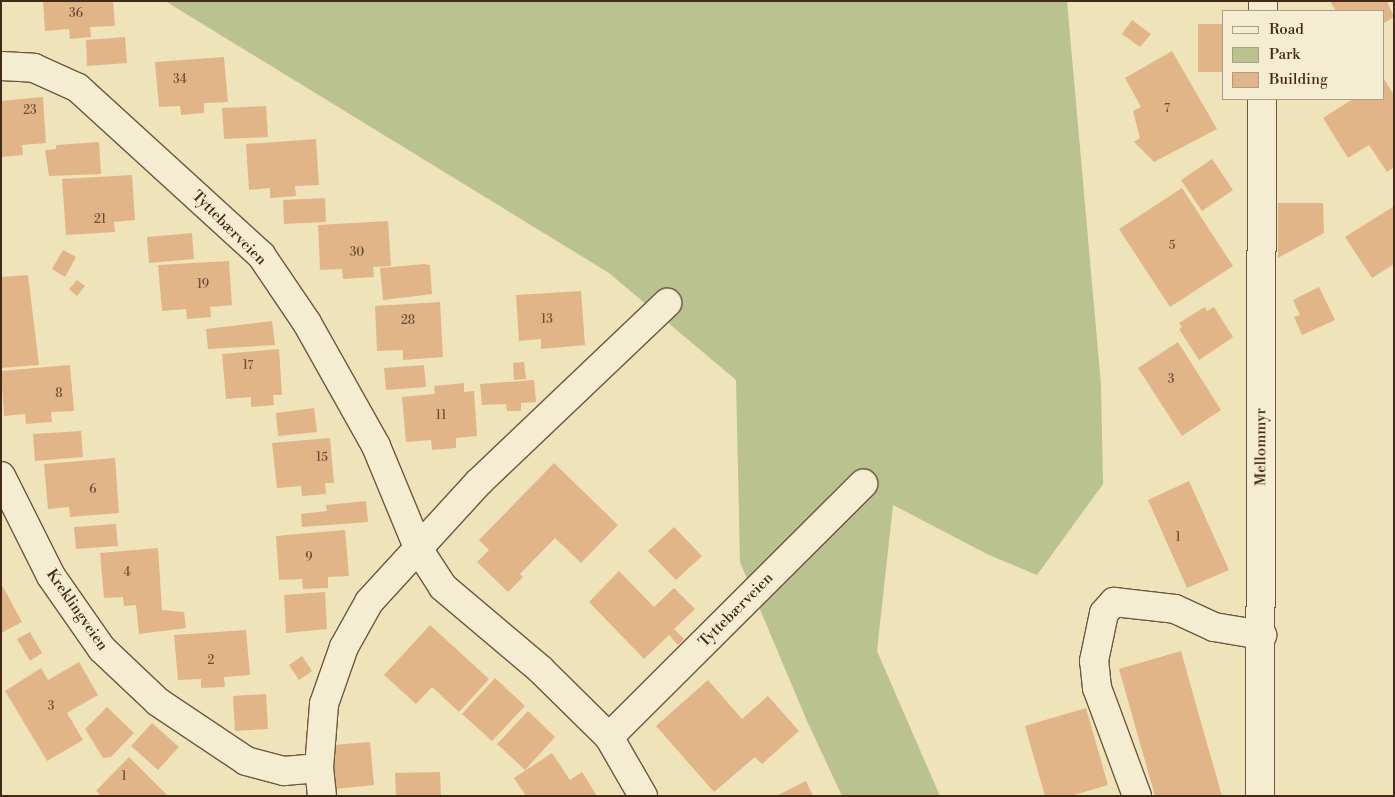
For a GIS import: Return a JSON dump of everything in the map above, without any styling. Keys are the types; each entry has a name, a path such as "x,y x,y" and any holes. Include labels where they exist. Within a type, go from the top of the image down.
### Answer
{"street":[{"name":"Tyttebærveien","path":"1,66 34,68 78,88 261,255 307,323 376,446 419,550 443,588 540,669 610,737 643,796"},
{"name":"Mellommyr","path":"1260,796 1262,635 1262,100"},
{"path":"322,796 319,768 324,704 344,647 369,602 419,550 479,482 667,303"},
{"name":"Kreklingveien","path":"1,476 51,576 102,649 158,702 246,761 284,771 319,768"},
{"name":"Tyttebærveien","path":"610,737 863,484"},
{"path":"1135,795 1097,688 1094,661 1104,613 1114,602 1175,608 1214,627 1262,635"}],"green space":[{"path":"165,1 1067,1 1101,385 1103,484 1037,575 989,555 893,505 877,651 940,796 842,796 807,721 740,562 736,380 609,273"}],"building":[{"path":"43,1 113,1 115,26 90,27 91,37 70,39 69,29 45,31"},
{"path":"1330,1 1387,1 1394,17 1385,22 1385,10 1335,10"},
{"path":"1132,20 1151,34 1140,47 1122,34"},
{"path":"1198,24 1222,24 1222,72 1198,72"},
{"path":"125,37 127,63 87,66 86,40"},
{"path":"1172,51 1217,129 1154,162 1134,142 1140,138 1133,111 1141,107 1125,78"},
{"path":"224,57 228,102 204,103 204,113 181,115 180,106 159,107 155,62"},
{"path":"1385,81 1394,95 1394,167 1387,172 1369,145 1348,158 1323,118 1351,100 1385,100"},
{"path":"43,97 46,143 22,145 23,155 1,157 1,101"},
{"path":"266,106 268,137 224,139 222,108"},
{"path":"316,139 319,185 295,186 296,196 270,198 270,188 249,190 246,144"},
{"path":"99,142 101,174 49,176 45,150 56,149 56,145"},
{"path":"1212,159 1233,190 1202,211 1181,180"},
{"path":"132,175 135,220 114,222 115,232 66,235 62,179"},
{"path":"1182,188 1233,266 1170,307 1119,229"},
{"path":"325,198 326,222 284,224 283,200"},
{"path":"1278,203 1323,203 1324,233 1278,258"},
{"path":"1394,206 1394,264 1372,278 1345,237"},
{"path":"388,221 391,266 373,267 374,277 343,279 342,269 320,270 318,225"},
{"path":"192,233 194,259 149,263 147,237"},
{"path":"63,250 76,257 65,277 52,269"},
{"path":"229,261 232,305 210,307 211,317 187,319 186,309 162,311 158,265"},
{"path":"430,265 432,294 383,300 380,268"},
{"path":"28,275 39,365 1,368 1,277"},
{"path":"77,280 85,286 77,296 69,289"},
{"path":"1319,287 1335,320 1302,335 1294,317 1300,315 1293,300"},
{"path":"581,291 585,345 541,349 541,339 519,341 516,295"},
{"path":"440,302 443,357 403,360 403,350 377,351 375,306"},
{"path":"1205,307 1207,311 1214,307 1233,337 1199,360 1179,329 1182,327 1179,323"},
{"path":"272,321 275,345 208,349 206,329"},
{"path":"1178,342 1221,410 1182,436 1138,368"},
{"path":"279,349 282,395 273,395 274,405 251,407 251,397 226,399 222,354"},
{"path":"524,362 526,379 514,380 513,363"},
{"path":"70,365 74,411 51,412 52,422 26,424 25,414 4,416 1,371"},
{"path":"424,365 426,387 386,390 384,368"},
{"path":"534,380 536,402 521,403 521,411 507,411 506,404 482,405 480,384"},
{"path":"464,383 464,392 474,391 477,436 456,438 456,448 432,450 431,440 406,442 402,397 435,394 434,386"},
{"path":"314,408 317,432 278,436 276,413"},
{"path":"81,431 83,457 35,461 33,434"},
{"path":"330,438 334,483 325,483 326,494 302,496 301,486 277,488 272,443"},
{"path":"115,458 119,513 70,517 69,507 48,509 44,464"},
{"path":"554,463 618,525 581,563 555,538 520,574 523,577 508,592 477,562 489,550 479,540"},
{"path":"1189,481 1229,570 1187,588 1148,500"},
{"path":"366,501 368,522 302,527 301,514 327,511 326,505"},
{"path":"116,524 118,546 76,549 74,527"},
{"path":"674,527 702,556 676,580 648,551"},
{"path":"345,530 349,576 328,577 328,588 303,589 302,579 279,580 276,536"},
{"path":"158,548 162,610 184,612 186,628 139,634 136,605 124,606 123,597 104,598 100,553"},
{"path":"619,571 654,607 674,588 695,609 674,629 684,639 678,645 669,635 644,659 589,602"},
{"path":"3,587 22,622 1,633 1,588"},
{"path":"325,592 327,629 286,633 284,595"},
{"path":"430,625 489,679 459,712 432,687 416,704 384,675"},
{"path":"246,630 250,675 224,677 225,687 201,688 201,679 178,680 174,635"},
{"path":"30,632 42,653 30,661 17,639"},
{"path":"1181,651 1222,796 1155,796 1119,669"},
{"path":"302,656 312,671 299,680 289,665"},
{"path":"79,662 98,695 67,713 83,740 47,761 5,691 41,668 48,680"},
{"path":"495,678 525,706 492,741 462,714"},
{"path":"708,680 742,719 768,696 799,731 762,764 755,757 714,792 656,726"},
{"path":"266,694 268,729 235,731 233,696"},
{"path":"107,707 134,733 111,757 103,758 85,729"},
{"path":"1086,708 1108,785 1071,796 1045,796 1025,726"},
{"path":"528,711 555,737 525,770 497,744"},
{"path":"152,723 179,747 158,770 131,746"},
{"path":"370,742 374,785 335,789 332,745"},
{"path":"552,753 570,780 582,772 597,796 526,796 514,778"},
{"path":"129,757 168,796 101,796 96,791"},
{"path":"440,772 441,796 396,796 395,773"},
{"path":"806,781 813,796 776,796"}]}
